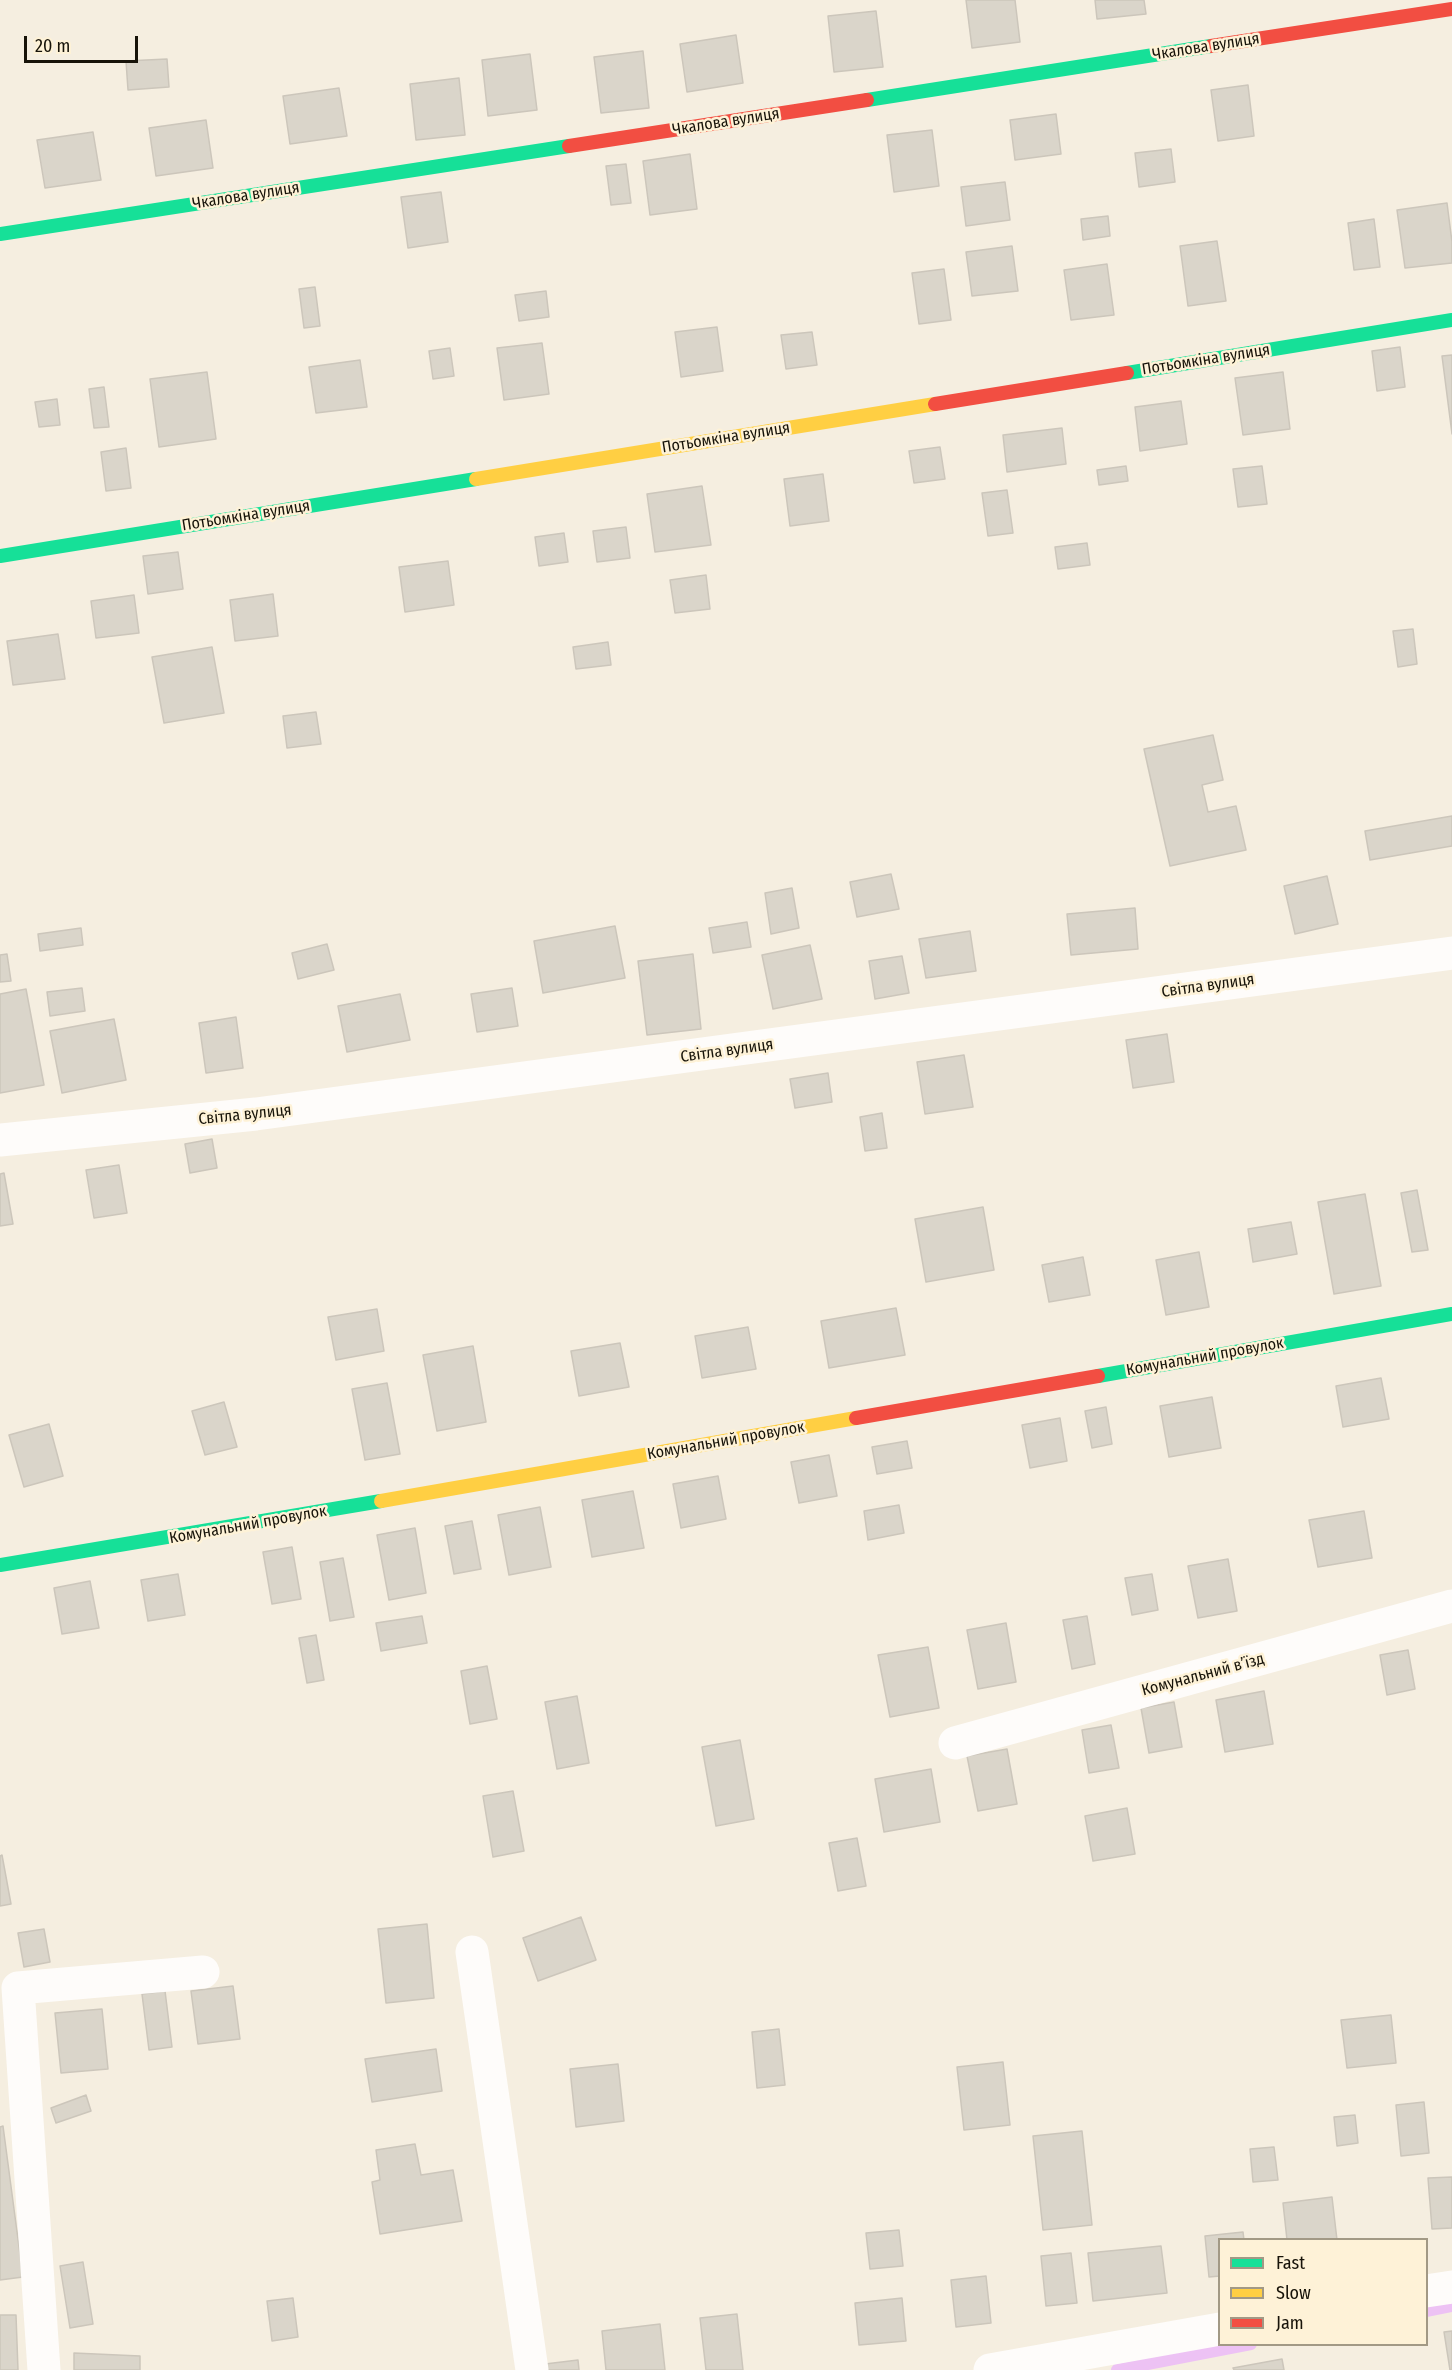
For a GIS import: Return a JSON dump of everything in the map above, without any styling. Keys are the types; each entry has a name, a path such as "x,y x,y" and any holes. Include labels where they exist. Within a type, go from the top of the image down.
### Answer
{"street":[{"name":"Чкалова вулиця","path":"0,234 1452,9"},
{"name":"Потьомкіна вулиця","path":"0,556 1452,320"},
{"name":"Світла вулиця","path":"0,1140 268,1113 1452,953"},
{"name":"Комунальний провулок","path":"0,1565 253,1524 1452,1314"},
{"name":"Комунальний в’їзд","path":"955,1743 1452,1606"},
{"path":"472,1952 532,2370"},
{"path":"44,2370 18,1988 203,1972"},
{"path":"1428,2291 1452,2287"},
{"path":"990,2370 1218,2329"}],"building":[{"path":"966,0 1015,0 1020,42 972,48"},
{"path":"1095,0 1144,0 1146,14 1097,19"},
{"path":"876,11 883,67 834,72 828,16"},
{"path":"736,35 743,83 687,92 680,44"},
{"path":"643,51 649,108 601,113 594,57"},
{"path":"530,54 537,110 488,116 482,60"},
{"path":"167,59 169,87 128,90 126,61"},
{"path":"459,78 465,135 416,140 410,84"},
{"path":"1248,85 1254,136 1218,141 1211,90"},
{"path":"339,88 347,136 290,144 283,96"},
{"path":"1056,114 1061,154 1015,160 1010,120"},
{"path":"206,120 213,168 156,176 149,128"},
{"path":"932,130 939,186 894,192 887,135"},
{"path":"93,132 101,180 45,188 37,140"},
{"path":"1171,149 1175,182 1139,187 1135,153"},
{"path":"690,154 697,209 650,215 643,161"},
{"path":"626,164 631,203 611,205 606,166"},
{"path":"1005,182 1010,220 966,226 961,187"},
{"path":"441,192 448,242 408,248 401,197"},
{"path":"1447,203 1452,263 1405,268 1397,210"},
{"path":"1108,216 1110,236 1083,240 1081,219"},
{"path":"1374,219 1380,267 1354,270 1348,223"},
{"path":"1217,241 1226,301 1188,306 1180,246"},
{"path":"1012,246 1018,291 972,296 966,252"},
{"path":"1107,264 1114,315 1071,320 1064,270"},
{"path":"944,269 951,320 919,324 912,273"},
{"path":"315,287 320,326 304,328 299,289"},
{"path":"546,291 549,317 519,321 515,295"},
{"path":"717,327 723,371 681,377 675,332"},
{"path":"812,332 817,365 786,369 781,335"},
{"path":"542,343 549,394 504,400 497,348"},
{"path":"1400,347 1405,387 1377,391 1372,351"},
{"path":"450,348 454,376 433,379 429,351"},
{"path":"1452,355 1452,434 1442,356"},
{"path":"360,360 367,407 316,413 309,367"},
{"path":"207,372 216,439 159,447 150,379"},
{"path":"1283,372 1290,429 1243,435 1235,378"},
{"path":"104,387 109,427 94,428 89,389"},
{"path":"57,399 60,425 39,427 35,402"},
{"path":"1181,401 1187,444 1140,451 1135,407"},
{"path":"1062,428 1066,464 1007,472 1003,435"},
{"path":"940,447 945,479 914,483 909,451"},
{"path":"126,448 131,488 106,491 101,452"},
{"path":"1126,466 1128,481 1099,485 1097,470"},
{"path":"1262,466 1267,504 1238,507 1233,469"},
{"path":"823,474 829,521 790,526 784,479"},
{"path":"702,486 711,545 655,552 647,494"},
{"path":"1007,490 1013,533 988,536 982,493"},
{"path":"626,527 630,558 597,562 593,531"},
{"path":"564,533 568,562 539,566 535,537"},
{"path":"1087,543 1090,565 1058,569 1055,547"},
{"path":"178,552 183,589 148,594 143,556"},
{"path":"448,561 454,605 405,612 399,567"},
{"path":"706,575 710,609 675,613 670,580"},
{"path":"273,594 278,636 235,641 230,600"},
{"path":"134,595 139,633 96,638 91,601"},
{"path":"1413,629 1417,664 1398,667 1393,631"},
{"path":"58,634 65,679 13,685 7,641"},
{"path":"608,642 611,665 576,669 573,647"},
{"path":"212,647 224,713 164,723 152,657"},
{"path":"316,712 321,744 287,748 283,716"},
{"path":"1213,735 1223,780 1202,785 1208,812 1236,806 1246,850 1170,866 1144,749"},
{"path":"1452,816 1452,846 1370,860 1365,831"},
{"path":"891,874 899,909 857,917 850,882"},
{"path":"1327,876 1338,924 1295,934 1284,886"},
{"path":"792,888 799,928 771,934 765,893"},
{"path":"1135,908 1138,949 1071,955 1067,914"},
{"path":"747,922 751,947 713,953 709,928"},
{"path":"615,926 625,978 543,993 534,941"},
{"path":"81,928 83,945 40,951 38,934"},
{"path":"970,931 976,971 926,978 919,939"},
{"path":"327,944 334,970 298,979 292,953"},
{"path":"810,945 822,999 773,1009 762,955"},
{"path":"7,954 11,981 0,982 0,955"},
{"path":"693,954 701,1029 647,1035 638,961"},
{"path":"902,956 909,993 875,999 869,961"},
{"path":"82,988 85,1011 50,1016 47,992"},
{"path":"512,988 518,1026 477,1032 471,994"},
{"path":"26,989 44,1085 0,1093 0,994"},
{"path":"400,994 410,1040 347,1052 338,1006"},
{"path":"236,1017 243,1068 206,1073 199,1023"},
{"path":"114,1019 126,1080 62,1093 50,1031"},
{"path":"1167,1034 1174,1082 1133,1088 1126,1040"},
{"path":"964,1055 973,1107 925,1114 917,1062"},
{"path":"828,1073 832,1102 795,1108 790,1079"},
{"path":"882,1113 887,1148 865,1151 860,1117"},
{"path":"212,1139 217,1168 190,1173 185,1144"},
{"path":"119,1165 127,1213 94,1218 86,1170"},
{"path":"4,1173 13,1224 0,1226 0,1174"},
{"path":"1417,1190 1428,1250 1412,1252 1401,1193"},
{"path":"1365,1194 1381,1286 1334,1294 1318,1202"},
{"path":"983,1207 994,1270 926,1282 915,1219"},
{"path":"1291,1222 1297,1254 1253,1262 1248,1229"},
{"path":"1199,1252 1209,1307 1166,1315 1156,1260"},
{"path":"1083,1257 1090,1295 1049,1302 1042,1265"},
{"path":"896,1308 905,1355 829,1368 821,1321"},
{"path":"377,1309 384,1351 336,1360 328,1317"},
{"path":"748,1327 756,1369 702,1378 695,1336"},
{"path":"620,1343 629,1387 579,1396 571,1351"},
{"path":"473,1346 486,1422 437,1431 423,1355"},
{"path":"1381,1378 1389,1419 1343,1427 1336,1386"},
{"path":"387,1383 400,1454 365,1460 352,1389"},
{"path":"1212,1397 1221,1448 1169,1457 1160,1406"},
{"path":"224,1402 237,1447 205,1455 192,1411"},
{"path":"1106,1407 1112,1444 1092,1448 1085,1411"},
{"path":"1060,1418 1067,1461 1030,1468 1022,1425"},
{"path":"49,1424 63,1476 24,1487 9,1435"},
{"path":"907,1441 912,1468 877,1474 872,1447"},
{"path":"829,1455 837,1496 799,1503 791,1462"},
{"path":"718,1476 726,1519 681,1528 673,1484"},
{"path":"633,1491 644,1548 592,1557 582,1500"},
{"path":"899,1505 904,1533 868,1540 864,1511"},
{"path":"540,1507 551,1567 509,1575 498,1515"},
{"path":"1364,1511 1372,1558 1318,1567 1309,1520"},
{"path":"472,1521 481,1569 454,1574 445,1526"},
{"path":"415,1528 426,1593 389,1600 377,1535"},
{"path":"292,1547 301,1599 272,1604 263,1552"},
{"path":"343,1558 354,1617 330,1621 320,1562"},
{"path":"1228,1559 1237,1611 1198,1618 1188,1566"},
{"path":"178,1574 185,1615 148,1621 141,1580"},
{"path":"1152,1574 1158,1610 1132,1615 1125,1578"},
{"path":"90,1581 99,1628 62,1634 54,1588"},
{"path":"422,1616 427,1643 381,1651 376,1623"},
{"path":"1087,1616 1095,1664 1072,1669 1063,1620"},
{"path":"1006,1623 1016,1682 978,1689 967,1630"},
{"path":"316,1635 324,1680 307,1683 299,1638"},
{"path":"928,1647 939,1708 890,1717 878,1655"},
{"path":"1408,1650 1415,1689 1387,1695 1380,1655"},
{"path":"487,1666 497,1719 470,1724 461,1671"},
{"path":"1264,1691 1273,1744 1225,1752 1216,1700"},
{"path":"577,1696 589,1763 557,1769 545,1702"},
{"path":"1174,1702 1182,1747 1149,1753 1141,1708"},
{"path":"1111,1725 1119,1768 1089,1773 1082,1730"},
{"path":"740,1740 754,1819 716,1826 702,1747"},
{"path":"1007,1749 1017,1804 978,1811 967,1756"},
{"path":"931,1769 940,1822 884,1832 875,1779"},
{"path":"513,1791 524,1851 493,1857 483,1796"},
{"path":"1127,1808 1135,1854 1093,1861 1085,1816"},
{"path":"857,1838 866,1886 838,1891 829,1843"},
{"path":"2,1855 11,1904 0,1906 0,1856"},
{"path":"581,1917 596,1960 538,1981 523,1938"},
{"path":"427,1924 434,1998 386,2003 378,1929"},
{"path":"44,1929 50,1962 24,1967 18,1933"},
{"path":"233,1986 240,2039 198,2044 191,1991"},
{"path":"165,1991 172,2047 149,2050 142,1994"},
{"path":"102,2009 108,2069 61,2073 55,2013"},
{"path":"1391,2015 1396,2063 1347,2068 1341,2020"},
{"path":"779,2029 785,2085 757,2088 752,2032"},
{"path":"436,2049 442,2091 372,2102 365,2059"},
{"path":"1003,2062 1010,2125 964,2130 957,2067"},
{"path":"618,2064 624,2121 576,2127 570,2069"},
{"path":"86,2095 91,2111 56,2123 51,2108"},
{"path":"1424,2102 1429,2153 1401,2156 1396,2105"},
{"path":"1355,2115 1358,2143 1337,2146 1334,2117"},
{"path":"3,2126 23,2277 0,2280 0,2127"},
{"path":"1082,2131 1092,2225 1043,2230 1033,2136"},
{"path":"415,2144 421,2175 453,2170 462,2221 380,2234 372,2182 380,2180 376,2150"},
{"path":"1274,2147 1278,2180 1253,2182 1250,2149"},
{"path":"1452,2177 1452,2228 1432,2229 1428,2178"},
{"path":"1332,2197 1337,2238 1287,2238 1283,2203"},
{"path":"899,2230 903,2266 870,2269 866,2233"},
{"path":"1243,2232 1244,2238 1218,2238 1218,2276 1209,2277 1205,2236"},
{"path":"1161,2246 1167,2293 1093,2301 1088,2253"},
{"path":"1071,2253 1077,2303 1046,2306 1041,2256"},
{"path":"83,2262 93,2324 70,2328 60,2266"},
{"path":"986,2276 991,2323 956,2327 951,2280"},
{"path":"293,2298 298,2337 272,2341 267,2301"},
{"path":"902,2298 906,2341 859,2345 855,2303"},
{"path":"737,2314 743,2370 706,2370 700,2318"},
{"path":"0,2315 16,2315 18,2370 0,2370"},
{"path":"660,2324 665,2370 606,2370 602,2331"},
{"path":"1452,2331 1452,2370 1450,2370 1444,2332"},
{"path":"74,2353 140,2356 140,2370 74,2370"},
{"path":"1282,2359 1284,2370 1234,2370 1233,2368"},
{"path":"578,2360 579,2370 545,2370 545,2364"}],"waterway":[{"path":"1428,2311 1452,2306"},
{"path":"1117,2370 1241,2346"}],"traffic: fast":[{"path":"867,100 1211,46"},
{"path":"0,234 569,146"},
{"path":"1127,373 1452,320"},
{"path":"0,556 476,479"},
{"path":"1098,1376 1452,1314"},
{"path":"0,1565 381,1501"}],"traffic: slow":[{"path":"476,479 935,404"},
{"path":"381,1501 856,1418"}],"traffic: jam":[{"path":"1211,46 1452,9"},
{"path":"569,146 867,100"},
{"path":"935,404 1127,373"},
{"path":"856,1418 1098,1376"}]}
